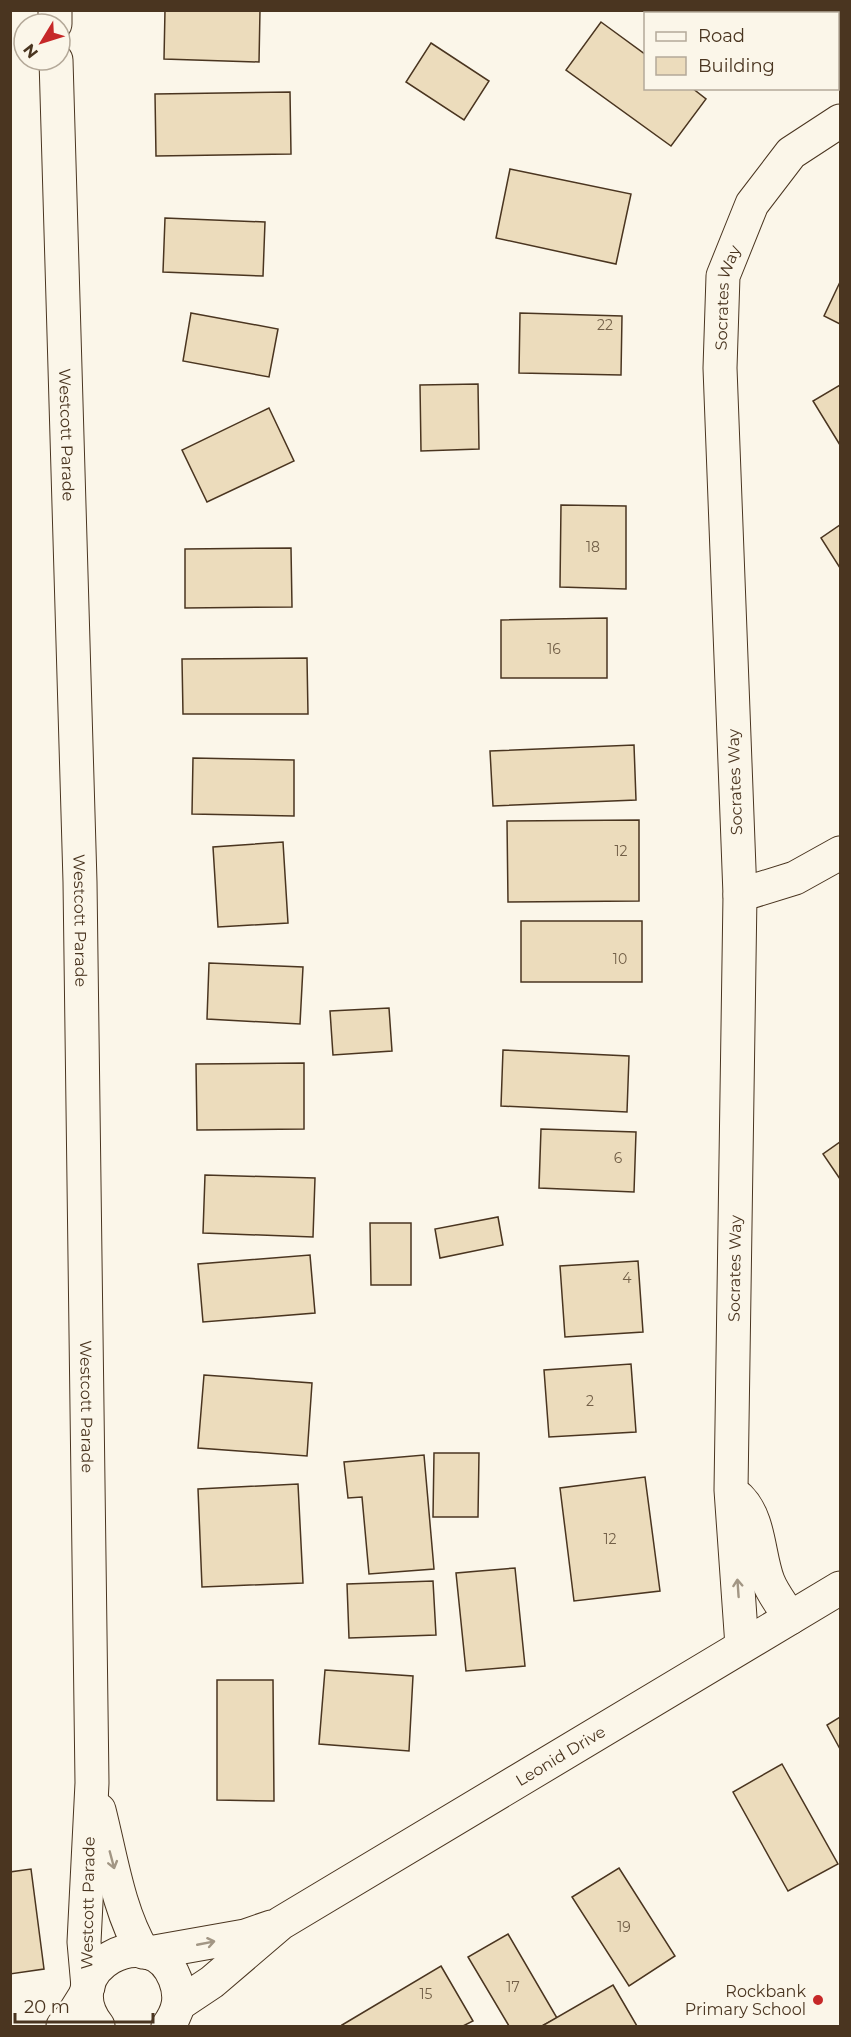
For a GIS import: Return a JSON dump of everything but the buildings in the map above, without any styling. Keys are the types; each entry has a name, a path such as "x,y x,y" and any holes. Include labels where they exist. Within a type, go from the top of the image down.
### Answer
{"street":[{"name":"Westcott Parade","path":"56,72 80,882 92,1783 84,1920 88,2008 98,2026"},
{"name":"Socrates Way","path":"742,1646 731,1490 740,895 720,368 723,276 752,204 784,161 791,153 840,121"},
{"path":"740,895 795,878 840,853"},
{"path":"731,1490 745,1504 756,1532 768,1582 790,1618"},
{"name":"Leonid Drive","path":"175,2018 212,1982 281,1923 840,1588"},
{"name":"Westcott Parade","path":"92,1783 122,1905 133,1935 146,1952"},
{"name":"Leonid Drive","path":"87,1990 93,1973 102,1962 115,1954 129,1951 146,1952 245,1936 281,1923"},
{"path":"146,1952 163,1961 173,1973 178,1988 175,2018"},
{"path":"63,2026 71,2018 87,1990"}],"place":[{"name":"Rockbank Primary School","path":"818,2000"}]}
